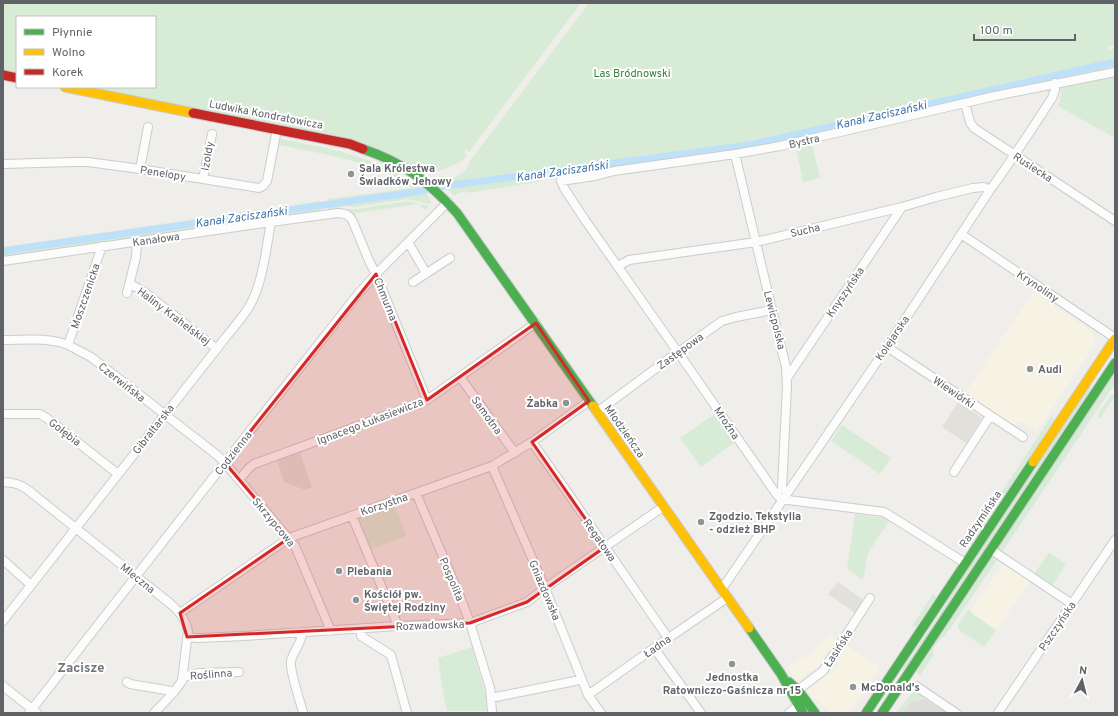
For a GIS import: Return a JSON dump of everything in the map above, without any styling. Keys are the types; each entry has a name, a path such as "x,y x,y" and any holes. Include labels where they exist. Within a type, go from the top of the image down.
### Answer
{"main road":[{"path":"3,75 16,78"},
{"name":"Ludwika Kondratowicza","path":"69,88 350,144 366,149 408,169 431,186 448,202"},
{"name":"Młodzieńcza","path":"448,202 498,270 781,674 801,710"},
{"name":"Radzymińska","path":"866,713 1115,339"},
{"path":"882,713 1115,363"},
{"name":"Młodzieńcza","path":"781,674 798,690 815,713"}],"street":[{"name":"Bystra","path":"561,181 595,176 614,171 735,154 800,142 995,96 1115,72"},
{"name":"Kolejarska","path":"721,589 887,347 1015,154 1052,98 1056,83"},
{"name":"Rusiecka","path":"965,103 970,122 974,128 1115,221"},
{"path":"140,169 148,127"},
{"name":"Penelopy","path":"3,164 88,162 256,188 263,186 268,177 277,129"},
{"name":"Izoldy","path":"203,179 212,134"},
{"name":"Lewicpolska","path":"735,154 786,367 787,378 782,489"},
{"name":"Mroźna","path":"561,181 568,194 776,495 783,499"},
{"name":"Sucha","path":"618,266 629,260 756,242 902,207 973,188 984,187 990,190"},
{"name":"Codzienna","path":"33,712 136,576 358,294 448,202"},
{"name":"Knyszyńska","path":"787,378 902,207"},
{"name":"Kanałowa","path":"3,261 332,214"},
{"name":"Chmurna","path":"332,214 346,214 352,219 427,400"},
{"name":"Gibraltarska","path":"3,621 217,349 249,306 260,276 271,222"},
{"name":"Krynoliny","path":"961,234 1115,339"},
{"name":"Haliny Krahelskiej","path":"127,293 136,257 137,241"},
{"path":"408,242 426,273"},
{"name":"Moszczenicka","path":"68,345 102,246"},
{"path":"413,282 450,258"},
{"name":"Haliny Krahelskiej","path":"130,284 143,291 217,349"},
{"name":"Zastępowa","path":"597,412 722,321 772,310"},
{"name":"Ignacego Łukasiewicza","path":"239,480 254,464 427,400 536,324"},
{"name":"Czerwińska","path":"3,340 41,340 68,345 91,357 217,455 225,463"},
{"name":"Wiewiórki","path":"887,347 1023,437"},
{"name":"Samotna","path":"460,377 515,453"},
{"name":"Korzystna","path":"180,613 289,538 492,466 532,442 589,401"},
{"name":"Gołębia","path":"3,414 40,414 118,474"},
{"path":"954,472 990,416"},
{"name":"Regatowa","path":"532,442 668,638"},
{"name":"Skrzypcowa","path":"225,463 295,546 331,631"},
{"name":"Gniazdowska","path":"492,466 545,588 581,679 588,694 601,713"},
{"name":"Mleczna","path":"3,482 21,485 136,576 180,613 187,627 182,681 174,692 154,713"},
{"name":"Pospolita","path":"416,493 470,623 490,688 492,713"},
{"path":"783,499 884,512 965,563"},
{"name":"Rozwadowska","path":"187,637 244,636 470,623 527,602 663,507"},
{"path":"352,516 398,626"},
{"name":"Pszczyńska","path":"998,713 1115,540"},
{"path":"990,549 1072,604"},
{"path":"3,560 31,585"},
{"name":"Ładna","path":"588,694 727,598"},
{"name":"Łasińska","path":"798,690 823,671 870,598"},
{"path":"361,629 361,636 392,657 407,713"},
{"path":"302,632 301,641 292,656 290,666 303,713"},
{"path":"654,648 701,713"},
{"name":"Roślinna","path":"183,677 199,674 239,672"},
{"path":"492,698 581,679"},
{"path":"127,682 130,684 174,692"},
{"path":"3,686 33,712"},
{"path":"916,686 956,713"},
{"path":"789,713 801,710"}],"highlighted area":[{"path":"376,274 427,400 536,323 589,401 532,442 605,547 527,602 470,623 187,637 180,613 289,538 225,463"}],"shaded area":[{"name":"Audi","path":"1034,292 1092,331 1095,344 1037,431 1023,422 1012,424 966,393"},
{"path":"958,402 982,418 966,443 942,427"},
{"path":"300,452 312,487 305,490 284,482 277,461"},
{"path":"1003,564 1030,581 996,630 970,612"},
{"path":"838,582 863,600 855,613 828,594"},
{"path":"829,634 838,640 836,642 838,643 819,666 797,680 787,667 814,651"},
{"path":"847,646 880,667 850,713 831,713 821,703 813,699 807,691 808,688 825,674 830,674 842,657 841,655"},
{"path":"925,699 950,713 903,713 911,701"}],"green space":[{"path":"3,3 581,3 469,152 466,149 464,152 467,155 459,162 435,172 424,172 418,170 399,159 87,88 156,88 156,16 16,16 16,74 3,71"},
{"name":"Las Bródnowski","path":"589,3 1115,3 1115,45 1108,47 1109,51 1115,48 1115,61 753,143 444,186 437,178 444,175 446,180 453,178 467,169 469,166 467,165"},
{"path":"1115,63 1115,67 1057,81 1056,76"},
{"path":"1115,76 1115,138 1058,106 1061,94 1060,85"},
{"path":"1052,77 1053,81 759,147 758,144"},
{"path":"280,139 332,149 366,159 398,173 422,189 429,197 431,204 408,199 355,207 348,206 329,209 327,199 413,188 381,171 365,165 279,145"},
{"path":"812,144 820,178 803,182 796,148"},
{"path":"754,145 754,148 623,168 622,164 585,169 585,175 573,177 572,170"},
{"path":"567,171 568,177 538,179 538,182 467,193 467,191 458,193 454,196 446,187"},
{"path":"320,201 320,212 282,217 282,215 270,216 269,209"},
{"path":"409,201 429,206 425,210 419,204 356,213 355,216 349,212 339,209 357,209"},
{"path":"264,209 266,217 255,219 255,221 3,258 3,247"},
{"path":"1115,373 1115,383 1002,552 997,550 998,548"},
{"path":"1088,387 1091,388 1077,412 904,671 902,670 941,612 957,584"},
{"path":"1111,395 1115,396 1100,419 1098,414"},
{"path":"715,414 735,442 701,467 680,438"},
{"path":"1053,414 1053,421 1005,494 1001,493"},
{"path":"842,425 891,458 880,474 831,441"},
{"path":"395,506 406,536 371,549 358,519"},
{"path":"991,508 993,511 976,536 972,535"},
{"path":"855,514 885,518 889,521 868,553 863,580 847,569"},
{"path":"1049,553 1066,564 1052,585 1034,574"},
{"path":"993,556 997,558 997,560 945,636 940,639 933,649 933,656 920,675 916,672"},
{"path":"933,594 936,597 916,627 913,627 912,626"},
{"path":"970,610 971,613 996,630 984,647 959,630 958,625 967,611"},
{"path":"472,647 486,696 486,711 447,711 438,658"},
{"path":"917,692 926,698 911,701 903,713 896,713 912,693"}],"waterway":[{"name":"Kanał Zaciszański","path":"3,251 415,192 445,186 749,145 1115,62"}],"traffic: fast":[{"path":"363,149 391,160 414,174 436,191 457,213 593,406"},
{"path":"882,713 1115,363"},
{"path":"866,713 1033,462"},
{"path":"749,628 781,674 803,713"},
{"path":"789,682 798,690 815,713"}],"traffic: slow":[{"path":"70,88 193,113"},
{"path":"1033,462 1115,339"},
{"path":"593,406 749,628"}],"traffic: jam":[{"path":"3,75 16,78"},
{"path":"193,113 350,144 363,149"}],"place":[{"name":"Sala Królestwa Świadków Jehowy","path":"351,174"},
{"name":"Audi","path":"1030,369"},
{"name":"Żabka","path":"566,403"},
{"name":"Zgodzio. Tekstylia - odzież BHP","path":"701,522"},
{"name":"Plebania","path":"339,571"},
{"name":"Kościół pw. Świętej Rodziny","path":"356,600"},
{"name":"Jednostka Ratowniczo-Gaśnicza nr 15","path":"732,664"},
{"name":"McDonald's","path":"853,687"}],"district":[{"name":"Zacisze","path":"81,667"}]}
